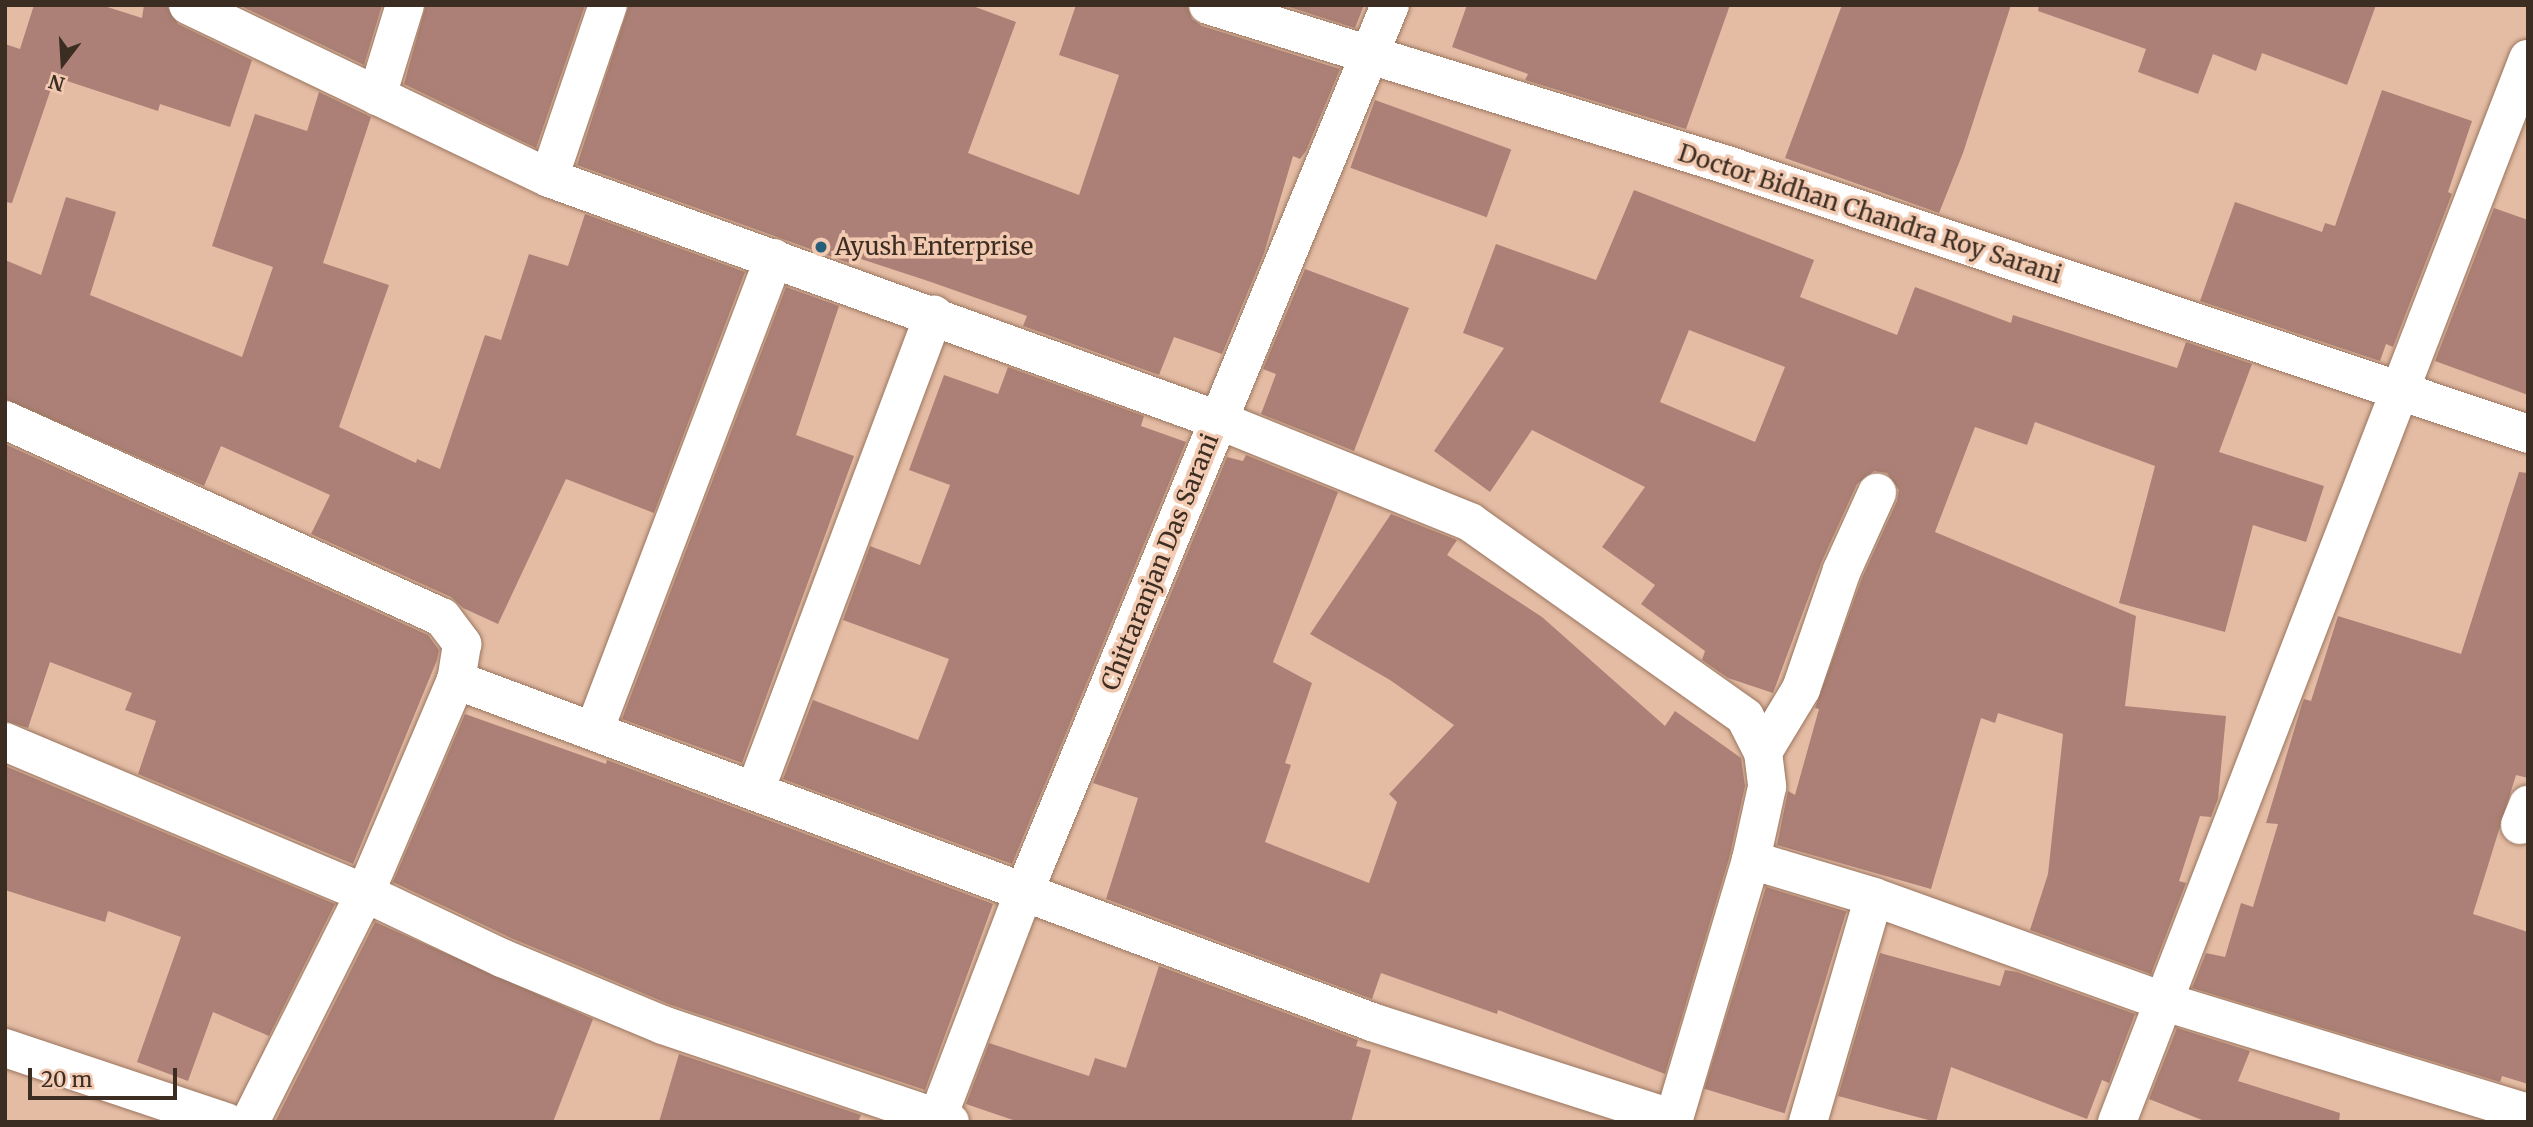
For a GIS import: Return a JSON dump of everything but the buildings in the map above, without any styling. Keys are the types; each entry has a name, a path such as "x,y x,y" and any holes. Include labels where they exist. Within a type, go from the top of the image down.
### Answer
{"street":[{"path":"377,96 405,5"},
{"path":"549,178 608,5"},
{"name":"Doctor Bidhan Chandra Roy Sarani","path":"1208,5 1368,57 1727,165 2528,434"},
{"name":"Chittaranjan Das Sarani","path":"941,1121 1024,892 1390,5"},
{"path":"190,6 549,178 934,314 1218,420 1470,522 1728,702 1745,717 1763,752 1766,787 1751,860 1674,1119 1372,1022 456,680"},
{"path":"2117,1122 2397,391 2528,59"},
{"path":"594,731 774,258"},
{"path":"755,792 934,314"},
{"path":"5,420 442,617 462,644 456,680 365,893 250,1122"},
{"path":"1763,752 1801,689 1842,570 1877,494"},
{"path":"5,742 365,893 502,958 663,1025 941,1121"},
{"path":"1751,860 1874,897 2165,1002 2528,1114"},
{"path":"1808,1122 1874,897"},
{"path":"5,1048 226,1122"}],"place":[{"name":"Ayush Enterprise","path":"821,247"}]}
